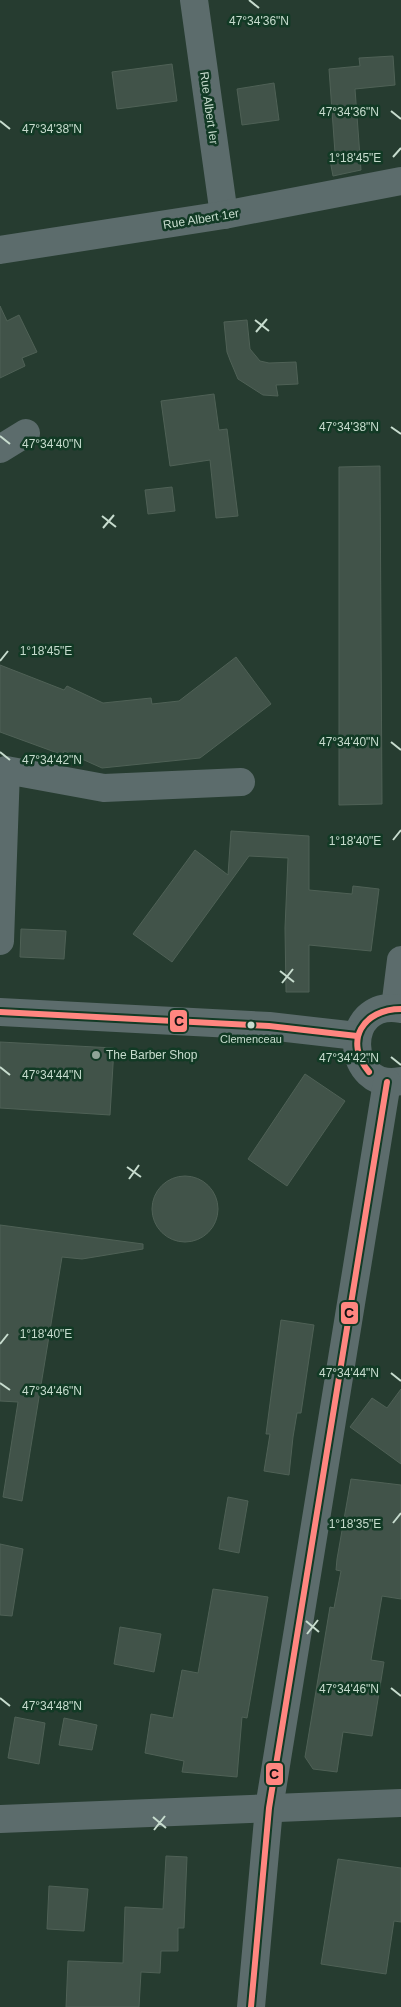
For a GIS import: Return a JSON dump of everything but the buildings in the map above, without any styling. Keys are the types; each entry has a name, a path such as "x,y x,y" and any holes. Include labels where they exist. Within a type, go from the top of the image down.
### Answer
{"street":[{"name":"Rue Albert Ier","path":"194,0 224,215"},
{"name":"Rue Albert 1er","path":"0,250 224,215 401,181"},
{"path":"0,449 26,433"},
{"path":"0,941 3,769 104,788 241,782"},
{"path":"251,2007 269,1808 394,1081 376,1078 366,1070 359,1060 356,1048 357,1036 362,1024 371,1015 382,1009 398,1008 401,960"},
{"path":"0,1012 269,1026 357,1036"},
{"path":"0,1819 401,1803"}],"transit line":[{"name":"C","path":"369,1072 361,1060 358,1049 358,1038 361,1029 376,1014 388,1010 401,1009"},
{"name":"C","path":"0,1012 269,1026 357,1036"},
{"name":"C","path":"251,2007 269,1808 387,1082"}],"place":[{"name":"Clemenceau","path":"251,1025"},
{"name":"The Barber Shop","path":"96,1055"}]}
